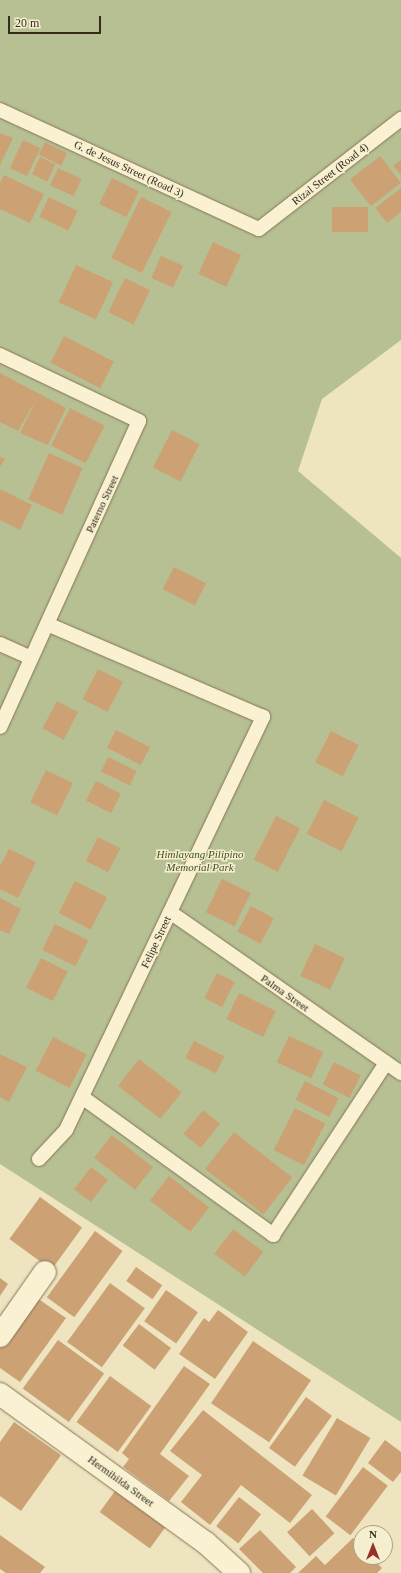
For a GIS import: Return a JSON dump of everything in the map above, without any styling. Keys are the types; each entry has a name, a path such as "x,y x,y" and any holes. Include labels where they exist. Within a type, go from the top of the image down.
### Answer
{"street":[{"path":"0,1336 45,1272"},
{"name":"Hermihilda Street","path":"0,1394 206,1543 239,1573"}],"lane":[{"name":"G. de Jesus Street (Road 3)","path":"0,110 258,229"},
{"name":"Rizal Street (Road 4)","path":"258,229 401,119"},
{"name":"Paterno Street","path":"0,355 139,421 0,727"},
{"name":"Felipe Street","path":"39,1159 66,1130 262,717 47,624"},
{"path":"0,644 31,658"},
{"name":"Palma Street","path":"170,912 401,1073"},
{"path":"82,1097 273,1235 386,1063"}],"green space":[{"name":"Himlayang Pilipino Memorial Park","path":"0,0 401,0 401,340 322,399 298,471 401,558 401,1422 0,1164"}],"building":[{"path":"0,133 13,138 0,165"},
{"path":"23,140 40,148 27,176 10,168"},
{"path":"45,142 67,153 61,166 39,154"},
{"path":"380,156 401,183 371,206 350,179"},
{"path":"40,157 55,164 47,181 32,174"},
{"path":"401,160 401,175 393,166"},
{"path":"58,168 82,179 74,196 50,185"},
{"path":"4,175 44,194 30,223 0,209 0,183"},
{"path":"112,178 139,191 126,217 99,204"},
{"path":"401,188 401,212 387,223 375,208"},
{"path":"49,197 78,211 68,231 39,217"},
{"path":"141,197 172,212 142,273 111,258"},
{"path":"332,207 368,207 368,232 332,232"},
{"path":"213,242 241,255 226,287 198,274"},
{"path":"161,256 183,266 173,288 151,278"},
{"path":"76,265 113,282 96,319 59,302"},
{"path":"125,278 150,290 134,324 108,312"},
{"path":"64,336 114,361 100,388 50,363"},
{"path":"0,373 66,408 48,445 20,433 37,398 18,431 0,422"},
{"path":"70,408 105,426 86,463 51,445"},
{"path":"172,430 200,444 181,481 153,467"},
{"path":"49,453 83,468 62,515 28,500"},
{"path":"0,457 5,459 0,467"},
{"path":"0,489 32,505 20,530 0,520"},
{"path":"174,567 206,583 195,606 163,589"},
{"path":"98,669 123,682 108,712 83,699"},
{"path":"57,701 78,712 64,740 42,728"},
{"path":"116,730 150,747 141,765 107,748"},
{"path":"331,731 359,745 343,776 315,762"},
{"path":"108,757 137,771 130,785 101,771"},
{"path":"46,770 73,783 57,816 30,802"},
{"path":"96,781 121,794 111,813 86,801"},
{"path":"324,800 359,818 341,852 307,834"},
{"path":"276,816 300,828 278,872 254,860"},
{"path":"98,837 120,848 108,872 86,861"},
{"path":"9,849 36,862 18,898 0,889 0,866"},
{"path":"222,879 251,893 235,926 206,912"},
{"path":"75,881 107,897 91,929 59,913"},
{"path":"0,898 21,909 9,934 0,930"},
{"path":"251,906 274,918 260,944 237,932"},
{"path":"55,924 88,940 76,966 42,950"},
{"path":"315,944 345,958 330,990 300,976"},
{"path":"41,958 68,972 53,1001 26,987"},
{"path":"217,973 235,982 222,1007 204,998"},
{"path":"239,993 276,1011 263,1037 226,1019"},
{"path":"289,1036 323,1052 311,1078 277,1062"},
{"path":"53,1037 87,1054 70,1088 36,1071"},
{"path":"194,1041 224,1056 216,1073 185,1058"},
{"path":"0,1054 27,1067 9,1102 0,1097"},
{"path":"139,1059 182,1092 161,1119 118,1086"},
{"path":"334,1062 361,1076 349,1098 323,1084"},
{"path":"305,1081 339,1098 329,1117 295,1100"},
{"path":"295,1108 325,1123 304,1165 274,1150"},
{"path":"203,1110 220,1124 201,1148 183,1134"},
{"path":"234,1132 292,1178 263,1215 205,1169"},
{"path":"112,1135 153,1167 135,1190 94,1158"},
{"path":"91,1167 108,1180 91,1202 74,1189"},
{"path":"169,1176 209,1207 190,1232 150,1200"},
{"path":"40,1197 82,1228 52,1270 9,1239"},
{"path":"233,1229 263,1252 245,1277 214,1254"},
{"path":"95,1231 123,1251 74,1317 47,1297"},
{"path":"136,1267 162,1285 152,1299 126,1281"},
{"path":"0,1278 8,1284 0,1296"},
{"path":"110,1283 145,1308 102,1367 67,1342"},
{"path":"166,1290 198,1312 176,1343 144,1321"},
{"path":"34,1296 66,1318 20,1382 0,1368 0,1343"},
{"path":"218,1310 248,1332 215,1379 179,1354 204,1318 209,1322"},
{"path":"139,1324 171,1348 155,1370 123,1346"},
{"path":"58,1340 104,1374 69,1422 23,1389"},
{"path":"253,1341 311,1380 269,1442 211,1403"},
{"path":"184,1366 210,1384 160,1454 189,1476 169,1501 123,1467 129,1459 122,1453"},
{"path":"110,1376 151,1406 118,1452 76,1422"},
{"path":"306,1397 332,1416 295,1467 269,1448"},
{"path":"203,1410 312,1495 290,1523 241,1485 210,1525 181,1502 202,1475 170,1451"},
{"path":"337,1418 370,1438 336,1496 302,1475"},
{"path":"14,1422 61,1455 21,1511 0,1496 0,1442"},
{"path":"385,1440 401,1452 401,1472 393,1482 368,1463"},
{"path":"363,1467 388,1486 358,1525 353,1525 353,1532 350,1535 326,1517"},
{"path":"115,1491 165,1527 150,1548 100,1512"},
{"path":"239,1497 261,1514 238,1543 216,1526"},
{"path":"312,1509 335,1533 310,1556 287,1532"},
{"path":"260,1530 296,1567 290,1573 263,1573 239,1549"},
{"path":"0,1535 45,1567 40,1573 6,1573 0,1569"},
{"path":"353,1538 353,1565 379,1565 382,1568 377,1573 298,1573 316,1556 325,1565"}]}
